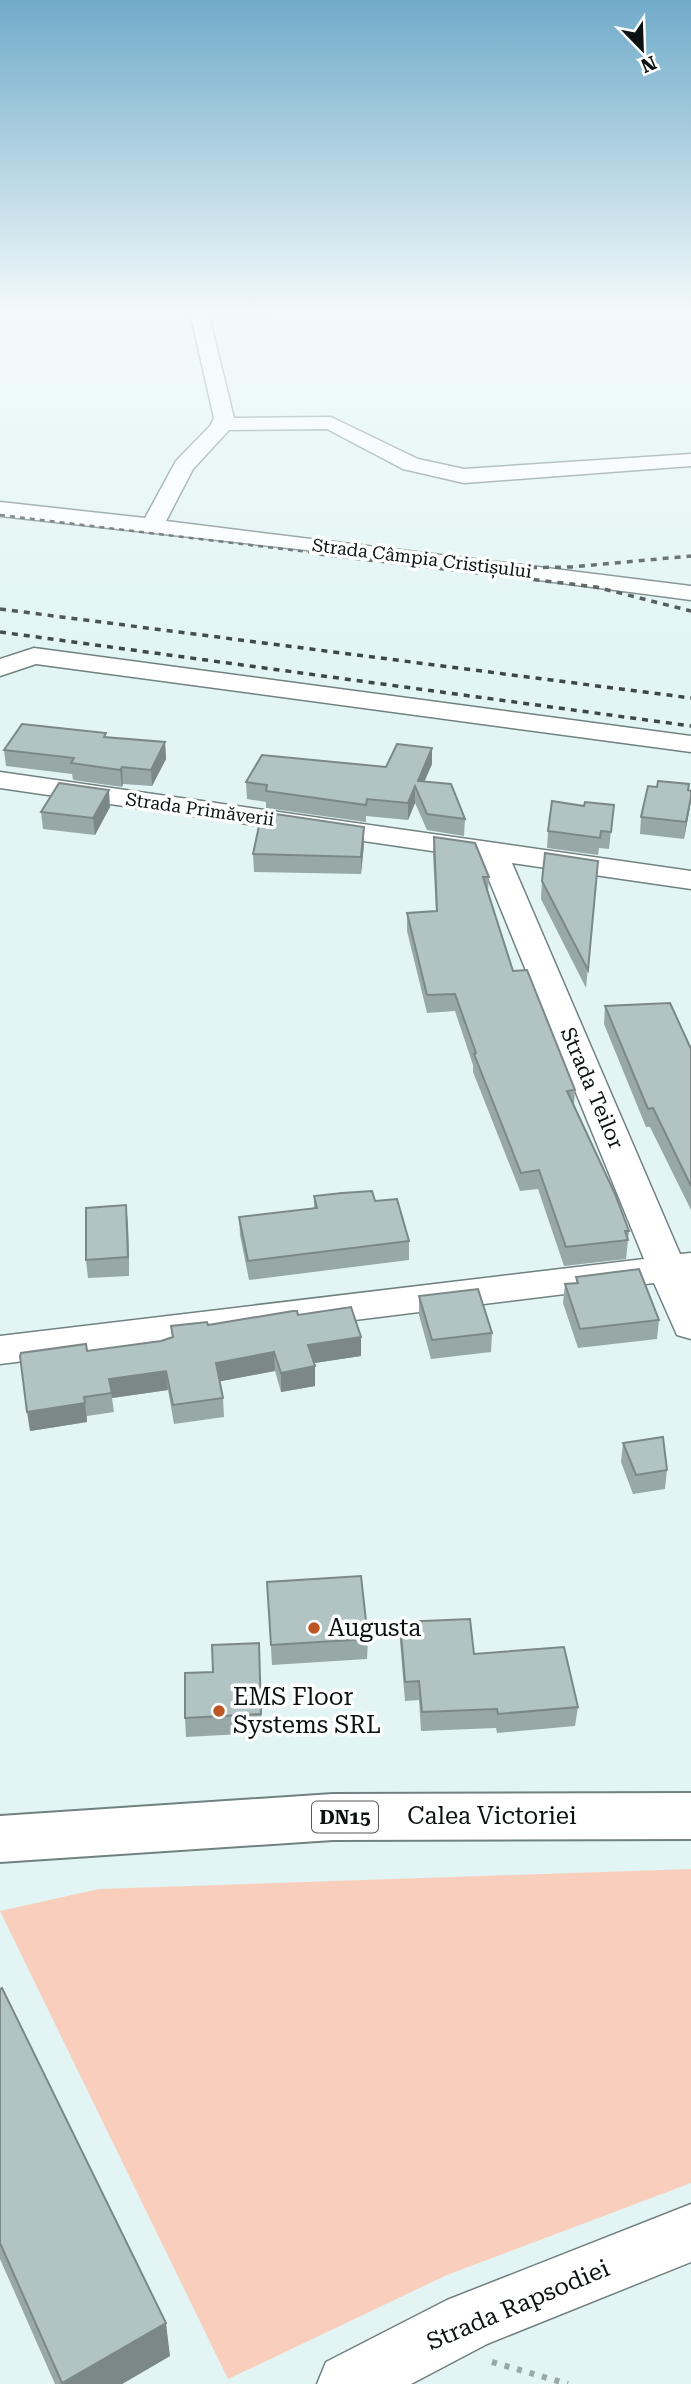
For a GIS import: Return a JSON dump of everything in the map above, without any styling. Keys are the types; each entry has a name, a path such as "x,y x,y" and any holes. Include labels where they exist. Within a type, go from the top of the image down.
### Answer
{"main road":[{"name":"Calea Victoriei","path":"0,1839 333,1817 691,1816"}],"street":[{"path":"152,526 184,466 222,424 303,423"},
{"path":"331,423 411,464 464,476 691,460"},
{"name":"Strada Câmpia Cristișului","path":"0,509 691,593"},
{"path":"0,668 34,656 691,744"},
{"name":"Strada Primăverii","path":"0,780 691,880"},
{"name":"Strada Teilor","path":"492,851 680,1267 691,1325"},
{"path":"0,1350 680,1267"},
{"name":"Strada Rapsodiei","path":"348,2384 468,2321 691,2233"}],"path":[{"path":"468,2321 478,2358 568,2384"}],"shaded area":[{"path":"691,1869 691,2183 447,2275 228,2379 0,1911 99,1889"}],"building":[{"path":"22,724 106,733 104,737 165,742 151,770 122,767 120,770 71,763 74,758 4,750"},
{"path":"397,744 432,748 418,781 451,784 465,819 427,814 415,786 408,803 367,799 366,805 266,791 267,785 246,782 262,755 386,767"},
{"path":"658,781 689,784 691,797 686,822 641,817 648,786 657,787"},
{"path":"59,783 109,790 93,818 41,812"},
{"path":"552,801 584,806 585,802 614,805 611,832 601,831 600,838 548,831"},
{"path":"262,812 364,827 361,857 253,854"},
{"path":"434,837 475,843 489,877 483,877 513,971 527,970 575,1090 567,1091 615,1194 629,1231 625,1231 628,1240 566,1247 539,1170 521,1173 474,1054 476,1053 455,994 427,995 407,913 437,911"},
{"path":"545,853 598,861 588,970 542,881"},
{"path":"670,1003 691,1049 691,1186 653,1108 648,1109 605,1006"},
{"path":"372,1191 375,1201 397,1199 409,1241 248,1261 239,1217 317,1208 314,1196"},
{"path":"126,1205 128,1257 86,1260 86,1208"},
{"path":"639,1269 659,1320 580,1329 565,1284 578,1283 576,1277"},
{"path":"478,1289 492,1333 432,1340 419,1296"},
{"path":"351,1307 361,1337 308,1345 315,1366 281,1373 274,1352 216,1363 223,1398 173,1405 166,1371 109,1379 112,1393 84,1397 85,1403 27,1412 21,1353 86,1344 87,1351 161,1341 173,1337 171,1326 207,1322 208,1325 293,1311 297,1311 298,1315"},
{"path":"663,1437 667,1470 636,1475 623,1443"},
{"path":"361,1576 368,1639 271,1645 267,1582"},
{"path":"470,1619 474,1654 564,1647 578,1707 498,1714 497,1709 422,1712 419,1681 405,1682 400,1622"},
{"path":"259,1643 261,1714 185,1718 185,1673 213,1672 212,1645"},
{"path":"2,1988 166,2323 62,2383 0,2243"}],"railway":[{"path":"0,515 333,555"},
{"path":"319,554 596,587 691,611"},
{"path":"507,568 571,567 691,556"},
{"path":"0,609 691,698"},
{"path":"0,632 691,726"}],"place":[{"name":"Augusta","path":"314,1628"},
{"name":"EMS Floor Systems SRL","path":"219,1711"}]}
